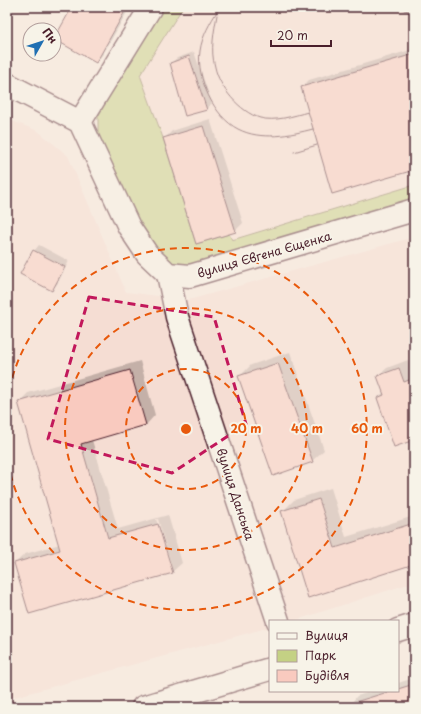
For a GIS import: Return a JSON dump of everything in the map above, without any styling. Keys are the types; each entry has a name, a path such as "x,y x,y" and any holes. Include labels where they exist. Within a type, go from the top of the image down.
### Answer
{"street":[{"path":"80,122 151,7"},
{"path":"7,84 80,122 129,226 147,254 168,274"},
{"name":"вулиця Євгена Єщенка","path":"168,274 190,276 414,210"},
{"name":"вулиця Данська","path":"168,274 177,317 278,620"},
{"path":"399,630 414,625"},
{"path":"143,707 269,669"}],"highlighted area":[{"path":"89,297 214,317 246,424 172,473 48,439"}],"shaded area":[{"path":"183,7 414,7 414,185 231,240 229,234 196,244 163,138 139,75"},
{"path":"7,119 38,131 68,156 126,292 189,300 414,237 414,582 296,620 269,620 269,627 7,699"}],"green space":[{"path":"163,7 183,7 140,75 163,138 196,244 229,234 232,240 414,185 414,199 187,266 169,265 150,250 98,136 98,117 111,91"}],"building":[{"path":"72,7 113,7 124,13 96,63 62,44 62,25"},
{"path":"414,54 414,170 332,194 301,87"},
{"path":"189,56 207,110 185,116 170,63"},
{"path":"203,126 236,232 196,244 163,138"},
{"path":"33,250 65,267 52,291 20,274"},
{"path":"278,363 313,462 273,476 238,376"},
{"path":"399,368 404,382 414,378 414,440 394,447 377,398 384,395 377,376"},
{"path":"130,370 146,425 81,444 108,538 158,524 173,573 29,614 14,563 60,550 18,402"},
{"path":"319,499 335,548 414,523 414,564 308,598 281,511"},
{"path":"414,684 414,707 352,707 352,703 388,692 399,692 399,689"}],"tram line":[{"path":"400,7 404,10 414,12"},
{"path":"218,10 204,35 200,51 200,62 201,73 208,96 221,116 238,129 256,135 276,136 313,129"},
{"path":"217,15 213,41 214,61 217,75 232,98 245,110 260,118 278,119 308,112"},
{"path":"294,152 317,145"}]}
